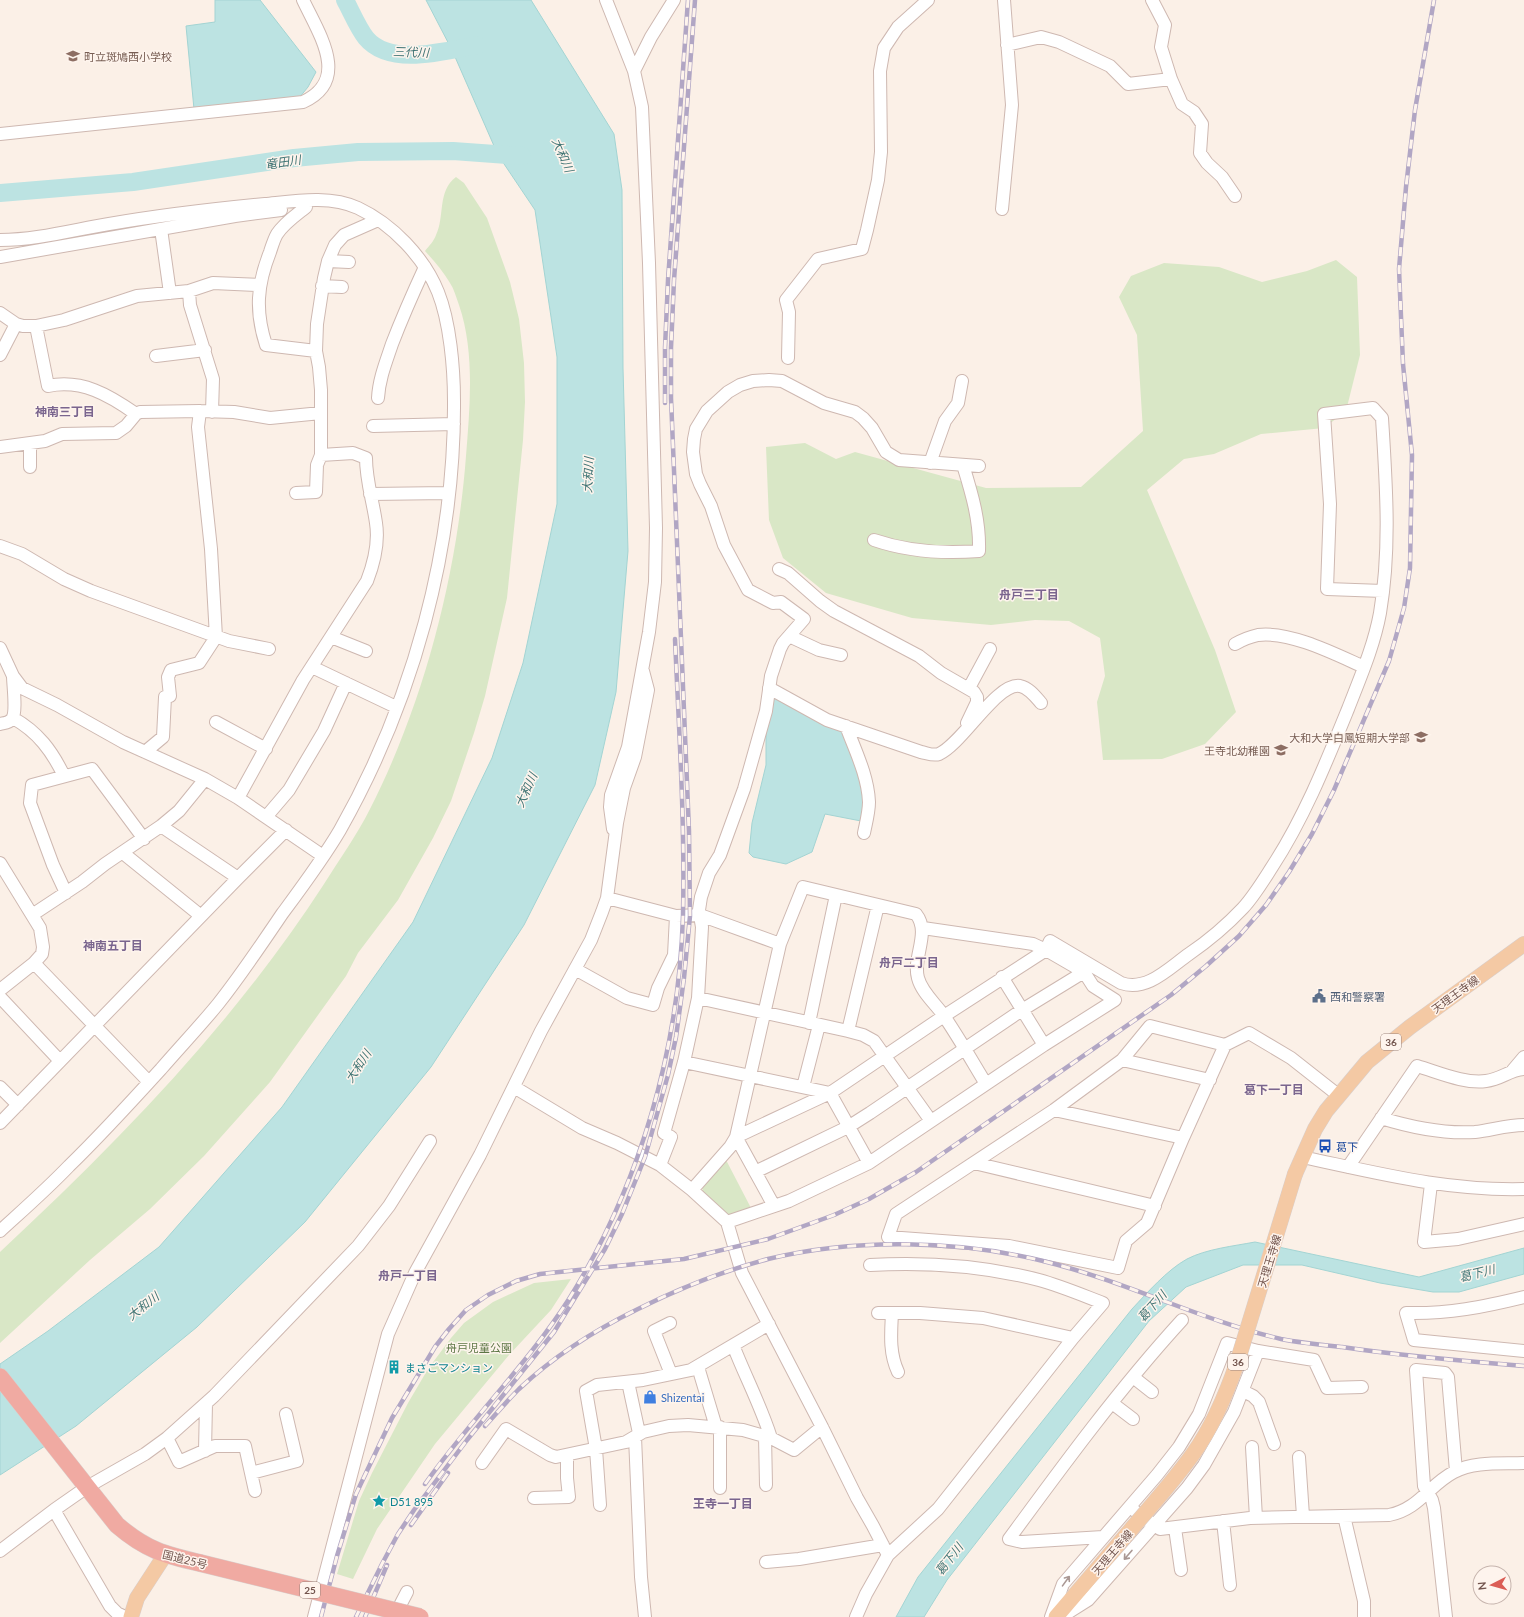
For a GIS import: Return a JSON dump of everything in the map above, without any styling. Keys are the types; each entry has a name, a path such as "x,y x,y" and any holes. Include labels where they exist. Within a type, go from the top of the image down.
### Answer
{"highway":[{"name":"国道25号","path":"0,1377 122,1530 142,1544 165,1555 420,1617"}],"main road":[{"name":"天理王寺線","path":"1056,1617 1163,1493 1194,1453 1211,1424 1227,1392 1237,1363 1302,1157 1315,1129 1338,1095 1366,1062 1524,944"},
{"path":"131,1617 137,1598 165,1555"}],"street":[{"path":"0,134 303,102 313,98 322,88 327,78 329,64 326,50 303,0"},
{"path":"314,1617 388,1334 415,1273 480,1155 541,1031 597,927 607,898 615,838 611,817 611,795 628,747 643,671 653,606 656,555 656,520 650,277 644,126 640,96 634,71 606,0"},
{"path":"634,71 651,38 674,0"},
{"path":"788,358 789,312 786,300 818,259 862,249 868,230 878,180 881,152 880,71 884,48 898,27 928,0"},
{"path":"1002,210 1012,105 1004,0"},
{"path":"1152,0 1166,25 1161,48 1171,79 1182,104 1194,112 1202,124 1200,153 1207,163 1222,177 1235,196"},
{"path":"1007,44 1042,37 1060,42 1110,66 1128,84 1171,79"},
{"path":"0,240 27,238 157,216 207,210 294,201 311,204"},
{"path":"0,257 311,204 343,203 357,208 378,220 394,232 413,251 425,267 438,291 445,312 454,386 454,424 448,493 439,562 415,657 383,743 359,794 323,856 217,1006 66,1170 0,1231"},
{"path":"311,204 288,221 277,234 265,264 259,285 260,321 266,345 316,351"},
{"path":"296,493 316,492 317,464 321,455 319,367 316,351 317,324 322,286 328,261 336,245 344,235 378,220"},
{"path":"161,229 170,292"},
{"path":"328,261 350,262"},
{"path":"378,398 379,385 386,362 406,308 425,267"},
{"path":"0,314 16,324 36,326 64,320 137,296 189,291 213,284 259,285"},
{"path":"322,286 342,287"},
{"path":"145,752 163,737 165,697 170,696 168,677 171,670 199,663 216,637 211,549 198,427 206,411 214,379 190,305 189,291"},
{"path":"0,356 16,324"},
{"path":"36,326 48,386 70,384 88,388 110,396 136,414"},
{"path":"156,356 205,350"},
{"path":"660,1165 671,1137 664,1133 684,1062 698,998 702,927 699,903 706,880 720,855 744,789 766,711 769,688 780,650 789,636 804,619 781,602 772,603 748,590 724,546 711,506 700,484 694,464 693,452 696,429 707,411 728,392 740,385 769,380 782,381 824,403 855,412 872,428 886,452 899,460 979,466"},
{"path":"930,463 945,421 958,403 962,380"},
{"path":"736,1138 830,1093 1002,977 1046,950 1050,941 1121,983 1138,985 1152,980 1197,949 1243,908 1259,888 1296,827 1310,798 1364,667 1375,634 1383,591 1387,518 1382,418 1373,408 1324,414 1330,510 1327,588 1383,591"},
{"path":"0,447 52,439 62,434 116,433 126,426 136,414 140,412 234,412 270,418 321,414"},
{"path":"373,426 454,424"},
{"path":"30,443 30,467"},
{"path":"238,798 312,667 367,580 371,571 377,539 377,524 367,482 366,458 353,453 321,455"},
{"path":"874,540 894,547 913,551 934,553 979,551 978,522 963,465"},
{"path":"370,494 448,493"},
{"path":"0,546 22,554 64,579 91,591 216,637 269,649"},
{"path":"778,569 788,573 820,601 834,611 919,656 941,673 974,692 978,697 977,702 963,733"},
{"path":"1235,644 1246,638 1259,635 1272,635 1303,642 1364,667"},
{"path":"789,636 818,650 841,656"},
{"path":"331,637 366,651"},
{"path":"0,648 13,676 22,688 145,752 206,779 238,798 323,856"},
{"path":"969,688 990,650"},
{"path":"312,667 396,707"},
{"path":"0,724 9,722 13,718 13,676"},
{"path":"266,817 289,790 324,731 346,683"},
{"path":"769,688 812,712 846,726 921,752 932,754 938,754 944,750 963,733 995,699 1010,688 1018,685 1025,687 1041,703"},
{"path":"13,718 24,724 36,734 54,756 64,776"},
{"path":"216,722 266,749"},
{"path":"846,726 858,757 868,792 869,808 864,833"},
{"path":"66,893 52,865 30,803 32,785 92,769 144,839"},
{"path":"32,915 161,826 179,810 206,779"},
{"path":"161,826 238,878"},
{"path":"0,1123 286,830"},
{"path":"123,853 202,916"},
{"path":"0,863 40,928 43,947 42,954 34,963 0,990"},
{"path":"692,1190 730,1147 736,1138 780,944 803,887 916,914 921,920 923,928 916,960 918,980 923,990 944,1016 986,1084"},
{"path":"803,1087 836,895"},
{"path":"607,898 676,916 700,915 780,944"},
{"path":"848,1031 878,905"},
{"path":"575,969 627,998 653,1005 674,955 676,916"},
{"path":"727,1222 801,1196 869,1163 1044,1045 1115,1000 1093,986 1084,972 1033,944 923,928"},
{"path":"34,963 148,1082"},
{"path":"755,1172 848,1126 1022,1010 1084,972"},
{"path":"1002,977 1044,1045"},
{"path":"0,997 60,1061"},
{"path":"698,998 848,1031 869,1038 874,1041 931,1121"},
{"path":"1225,1044 1210,1080 1182,1138 1147,1223 1126,1241 1118,1268 1009,1246 888,1237 896,1214 1054,1110 1122,1060 1150,1026 1225,1044 1249,1033 1291,1058 1338,1095"},
{"path":"1348,1167 1417,1066 1466,1080 1485,1081 1502,1078 1519,1070 1524,1057"},
{"path":"1122,1060 1210,1080"},
{"path":"684,1062 830,1093 869,1163"},
{"path":"0,1087 18,1105"},
{"path":"514,1087 582,1128 617,1142 660,1165 692,1190 727,1222 742,1273 857,1498 886,1550"},
{"path":"1054,1110 1182,1138"},
{"path":"1382,1118 1447,1131 1475,1132 1513,1125 1524,1125"},
{"path":"736,1138 774,1206"},
{"path":"0,1551 54,1510 84,1484 146,1454 167,1438 206,1403 260,1349 358,1246 389,1206 430,1141"},
{"path":"1302,1157 1431,1184 1467,1188 1524,1189"},
{"path":"974,1163 1155,1206"},
{"path":"1431,1184 1424,1242 1458,1238 1524,1224"},
{"path":"856,1617 886,1550 938,1509 1073,1338 1103,1303 1040,1280 1016,1275 929,1265 870,1265"},
{"path":"1524,1297 1458,1312 1406,1314 1414,1340 1524,1351"},
{"path":"878,1313 920,1313 983,1318 1073,1338"},
{"path":"892,1313 891,1353 898,1372"},
{"path":"1103,1537 1022,1542 1009,1539 1112,1402 1182,1320"},
{"path":"670,1323 654,1331 671,1374"},
{"path":"600,1505 596,1449 586,1391 597,1385 628,1382 691,1370 768,1324"},
{"path":"1051,1617 1063,1584 1130,1507 1179,1447 1199,1414 1227,1343 1258,1351 1314,1360 1327,1388 1362,1387"},
{"path":"733,1345 743,1372 762,1411 768,1437 766,1485"},
{"path":"1061,1617 1088,1600 1154,1526 1204,1465 1234,1412 1258,1351"},
{"path":"698,1367 718,1427 720,1488"},
{"path":"1446,1617 1434,1508 1432,1500 1424,1486 1416,1370 1445,1373 1448,1377 1456,1471"},
{"path":"1133,1377 1152,1392"},
{"path":"628,1382 637,1435 641,1577 644,1617"},
{"path":"1243,1391 1253,1396 1259,1402 1274,1444"},
{"path":"1112,1402 1133,1419"},
{"path":"205,1451 206,1403"},
{"path":"251,1473 297,1461 286,1414"},
{"path":"482,1463 506,1429 550,1455 556,1456 626,1442 637,1435 680,1425 743,1430 768,1437 794,1450 822,1427"},
{"path":"167,1438 179,1462 215,1446 245,1446 255,1491"},
{"path":"1252,1447 1256,1518"},
{"path":"534,1498 569,1497 567,1455"},
{"path":"1299,1458 1303,1516"},
{"path":"1130,1507 1160,1529 1256,1518 1389,1515 1409,1508 1445,1477 1456,1471 1469,1466 1524,1463"},
{"path":"54,1510 110,1606 117,1613 125,1617"},
{"path":"1344,1516 1364,1601 1364,1617"},
{"path":"1223,1521 1230,1585"},
{"path":"1175,1528 1181,1570"},
{"path":"766,1562 845,1552 886,1550"},
{"path":"394,1617 407,1592"}],"green space":[{"path":"456,177 464,183 487,218 510,282 519,319 524,363 525,402 523,440 507,598 485,696 451,801 433,838 398,900 358,953 346,976 270,1082 204,1156 150,1209 90,1260 0,1343 0,1252 89,1167 132,1123 214,1032 252,984 289,935 348,847 370,809 407,726 422,682 446,592 462,501 470,399 467,341 464,323 454,290 441,270 425,251 434,239 439,228 442,204 446,189"},
{"path":"1336,260 1357,277 1360,355 1346,411 1324,428 1261,434 1214,454 1184,459 1147,490 1215,650 1236,712 1205,744 1162,759 1103,760 1097,702 1105,676 1100,638 1069,621 1035,620 991,625 912,618 826,593 783,558 769,520 766,447 805,443 836,459 855,452 986,488 1081,487 1143,431 1137,335 1119,297 1131,276 1164,263 1219,267 1262,282 1307,271"},
{"path":"725,1158 751,1208 731,1217 703,1193 702,1184"},
{"name":"舟戸児童公園","path":"571,1279 551,1310 509,1355 435,1444 377,1529 353,1579 337,1574 359,1501 372,1473 408,1403 428,1369 451,1338 464,1323 493,1302 534,1283"}],"water":[{"path":"215,0 260,0 316,72 308,87 299,98 194,109 186,26 215,22"},
{"name":"大和川","path":"426,0 531,0 614,134 622,190 623,368 628,551 616,692 595,785 524,925 431,1067 305,1222 197,1327 76,1426 0,1475 0,1364 48,1331 159,1247 282,1107 413,922 492,758 523,663 557,504 557,357 535,210 498,155 452,50"},
{"path":"776,696 843,730 858,767 865,802 861,821 825,814 812,852 786,864 753,857 749,853 752,823 766,765 766,729 772,697"},
{"name":"葛下川","path":"1255,1242 1419,1277 1524,1248 1524,1274 1459,1292 1433,1292 1380,1283 1302,1265 1243,1265 1186,1287 1149,1321 947,1580 924,1617 896,1617 918,1577 1132,1309 1151,1289 1172,1269 1187,1259 1220,1248"}],"waterway":[{"name":"三代川","path":"345,0 366,38 376,47 389,52 403,55 418,55 450,51 477,45"},
{"name":"竜田川","path":"0,193 133,182 294,158 358,152 453,151 522,156"}],"railway":[{"path":"665,403 665,348 668,280 688,0"},
{"path":"356,1617 398,1534 414,1510 467,1440 554,1332 605,1249 622,1214 645,1157 668,1075 676,1037 690,916 689,831 671,398 671,348 674,280 695,0"},
{"path":"321,1617 337,1556 356,1494 392,1418 435,1347 466,1310 488,1295 516,1281 540,1274 684,1259 768,1239 834,1215 869,1199 916,1172 1171,995 1239,936 1266,905 1289,872 1312,834 1334,790 1389,661 1404,608 1410,568 1412,455 1403,364 1399,269 1406,187 1415,110 1434,0"},
{"path":"425,1484 442,1460 535,1347 569,1299 594,1255 616,1210 635,1163 651,1115 664,1066 673,1016 680,966 683,915 680,742 675,639"},
{"path":"485,1426 519,1389 546,1366 576,1344 622,1317 654,1301 718,1275 768,1259 801,1252 870,1245 906,1244 976,1249 1043,1261 1103,1279 1221,1322 1281,1339 1410,1356 1524,1366"},
{"path":"411,1525 448,1473"},
{"path":"365,1617 387,1565"}],"place":[{"name":"町立斑鳩西小学校","path":"73,56"},
{"name":"大和大学白鳳短期大学部","path":"1421,737"},
{"name":"王寺北幼稚園","path":"1281,750"},
{"name":"西和警察署","path":"1319,996"},
{"name":"葛下","path":"1325,1146"},
{"name":"まさごマンション","path":"394,1367"},
{"name":"Shizentai","path":"650,1397"},
{"name":"D51 895","path":"379,1501"}],"district":[{"name":"神南三丁目","path":"65,411"},
{"name":"舟戸三丁目","path":"1029,594"},
{"name":"神南五丁目","path":"113,945"},
{"name":"舟戸二丁目","path":"909,962"},
{"name":"葛下一丁目","path":"1274,1089"},
{"name":"舟戸一丁目","path":"408,1275"},
{"name":"王寺一丁目","path":"723,1503"}]}
